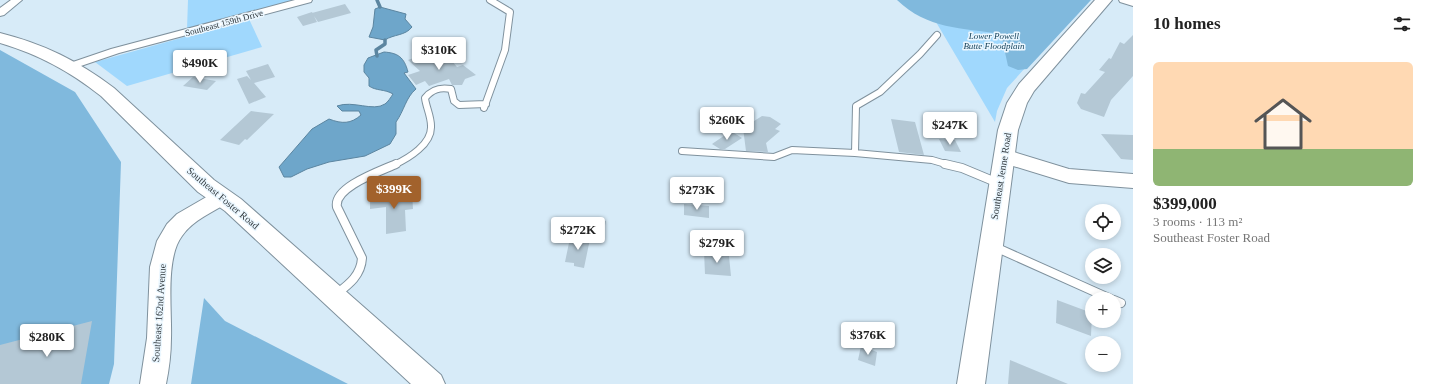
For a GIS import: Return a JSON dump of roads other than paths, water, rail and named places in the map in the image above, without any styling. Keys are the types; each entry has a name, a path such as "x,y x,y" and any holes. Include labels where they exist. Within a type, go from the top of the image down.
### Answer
{"main road":[{"name":"Southeast Jenne Road","path":"971,384 1011,116 1026,88 1104,0"},
{"name":"Southeast Foster Road","path":"0,38 48,54 71,66 96,84 135,118 207,187 233,205 431,384"}],"street":[{"path":"0,13 17,0"},
{"name":"Southeast 159th Drive","path":"71,66 115,51 307,0"},
{"path":"1124,0 1133,3"},
{"path":"1004,156 1069,176 1133,181"},
{"name":"Southeast 162nd Avenue","path":"153,384 158,351 160,282 166,243 170,235 181,222 222,197"}],"lane":[{"path":"334,296 360,273 363,265 362,258 338,210 337,198 340,192 357,182 386,169 418,150 431,131 426,98 429,92 434,89 451,89 454,100 459,105 485,106 505,50 510,12 490,0"},
{"path":"855,153 856,106 880,92 920,54 937,35"},
{"path":"682,151 774,157 792,150 855,153 932,160 962,168 1000,184"},
{"path":"991,245 1095,292"}],"waterway":[{"path":"377,0 380,7"},
{"path":"377,56 376,50 385,44 385,40"}],"park label":[{"name":"Lower Powell Butte Floodplain","path":"994,42"}]}
